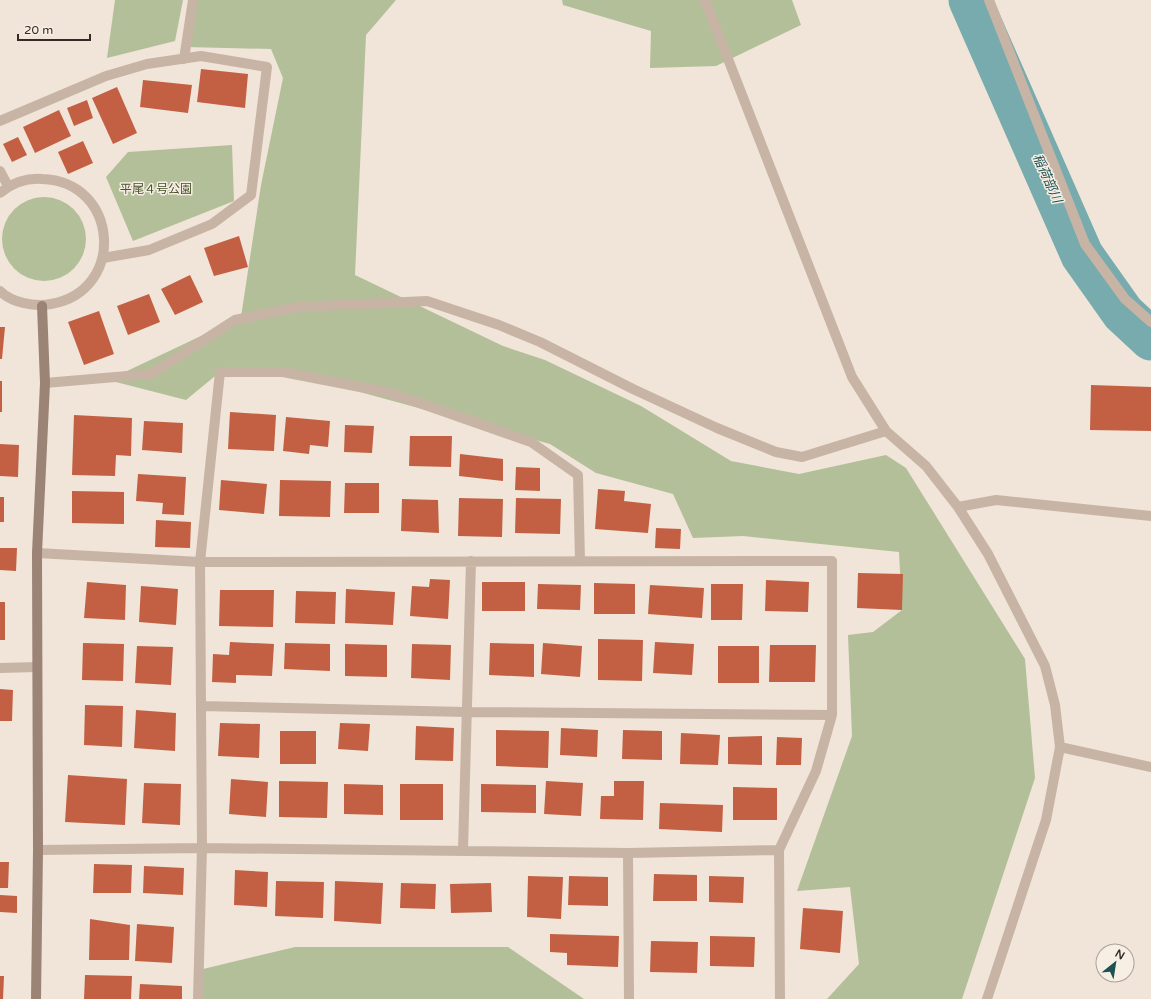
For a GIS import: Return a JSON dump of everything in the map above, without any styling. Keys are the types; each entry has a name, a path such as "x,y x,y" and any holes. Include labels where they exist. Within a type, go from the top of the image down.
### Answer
{"street":[{"path":"184,59 193,0"},
{"path":"705,0 852,377 886,431 926,466 958,507 988,554 1045,666 1055,704 1060,747 1046,820 986,999"},
{"path":"989,0 1085,244 1125,299 1151,322"},
{"path":"0,121 106,76 146,64 201,56 267,67 251,195 212,224 149,250 103,258"},
{"path":"0,171 4,190 31,178 52,179 72,186 88,199 100,217 105,237 103,258 95,277 81,292 62,303 42,306 21,303 0,291"},
{"path":"45,383 151,374 235,320 298,307 427,301 499,325 540,342 710,425 776,452 802,457 886,431"},
{"path":"36,999 38,850 36,553 45,383 42,306"},
{"path":"198,999 202,848 200,562 220,372 283,372 391,393 531,442 578,475 580,562"},
{"path":"958,507 996,500 1151,516"},
{"path":"36,553 200,562 832,561 832,715 816,771 779,850 780,999"},
{"path":"462,850 471,561"},
{"path":"0,668 37,667"},
{"path":"201,706 466,712 832,715"},
{"path":"1060,747 1151,767"},
{"path":"38,850 202,848 628,853 779,850"},
{"path":"628,853 629,999"}],"green space":[{"path":"115,0 183,0 175,41 107,58"},
{"path":"191,0 396,0 366,35 355,275 503,346 545,360 641,406 731,461 799,474 886,455 906,468 1025,659 1035,778 962,999 827,999 859,964 850,887 797,891 852,736 848,635 873,632 902,610 899,552 743,536 693,538 673,494 596,473 550,444 294,374 220,372 186,400 108,380 241,317 261,185 283,78 271,49 185,47"},
{"path":"562,0 792,0 801,25 716,66 650,68 651,31 563,5"},
{"name":"平尾４号公園","path":"232,145 234,201 133,241 106,177 128,152"},
{"path":"44,197 60,200 74,209 83,223 86,239 83,255 74,269 60,278 44,281 28,278 14,269 5,255 2,239 5,223 14,209 28,200"},
{"path":"295,947 508,947 584,999 201,999 199,970"}],"building":[{"path":"201,69 248,74 245,108 197,102"},
{"path":"143,80 192,85 188,113 140,107"},
{"path":"117,87 137,133 113,144 92,98"},
{"path":"87,100 93,118 74,126 67,108"},
{"path":"59,110 71,136 35,153 23,127"},
{"path":"18,137 27,155 12,162 3,144"},
{"path":"83,141 93,163 68,174 58,152"},
{"path":"239,236 248,267 214,276 204,248"},
{"path":"190,275 203,302 175,315 161,289"},
{"path":"149,294 160,322 128,335 117,306"},
{"path":"99,311 114,354 84,365 68,322"},
{"path":"0,327 5,327 2,359 0,359"},
{"path":"0,381 2,381 2,412 0,412"},
{"path":"1091,385 1151,387 1151,431 1090,430"},
{"path":"230,412 276,415 274,451 228,449"},
{"path":"74,415 132,418 131,456 116,455 115,476 72,475"},
{"path":"286,417 330,421 328,447 310,445 309,454 283,451"},
{"path":"144,421 183,423 182,453 142,450"},
{"path":"345,425 374,426 372,453 344,452"},
{"path":"410,436 452,436 451,467 409,466"},
{"path":"0,444 19,445 18,477 0,476"},
{"path":"460,454 503,459 503,481 459,476"},
{"path":"516,467 540,468 540,491 515,490"},
{"path":"138,474 186,477 184,515 162,514 163,503 136,501"},
{"path":"221,480 267,484 264,514 219,510"},
{"path":"280,480 331,481 330,517 279,516"},
{"path":"345,483 379,483 379,513 344,513"},
{"path":"598,489 625,491 624,501 651,504 648,533 595,529"},
{"path":"72,491 124,492 124,524 72,523"},
{"path":"0,497 4,497 4,522 0,522"},
{"path":"459,498 503,499 502,537 458,536"},
{"path":"516,498 561,499 560,534 515,533"},
{"path":"402,499 438,500 439,533 401,531"},
{"path":"156,520 191,522 190,548 155,547"},
{"path":"656,528 681,529 680,549 655,548"},
{"path":"0,548 17,548 16,571 0,570"},
{"path":"858,573 903,574 902,610 857,608"},
{"path":"430,579 450,580 448,619 410,616 412,586 429,587"},
{"path":"766,580 809,582 808,612 765,611"},
{"path":"87,582 126,585 125,620 84,618"},
{"path":"482,582 525,582 525,611 482,611"},
{"path":"594,583 635,584 635,614 594,614"},
{"path":"538,584 581,585 580,610 537,609"},
{"path":"711,584 743,584 742,620 711,620"},
{"path":"650,585 704,588 702,618 648,614"},
{"path":"141,586 178,589 176,625 139,622"},
{"path":"346,589 395,592 393,625 345,623"},
{"path":"220,590 274,590 273,627 219,626"},
{"path":"296,591 336,592 335,624 295,623"},
{"path":"0,602 5,602 5,640 0,640"},
{"path":"598,639 643,640 642,681 598,680"},
{"path":"230,642 274,644 272,676 236,675 236,683 212,682 213,654 229,655"},
{"path":"655,642 694,644 692,675 653,673"},
{"path":"83,643 124,644 123,681 82,680"},
{"path":"285,643 330,644 330,671 284,669"},
{"path":"490,643 534,644 534,677 489,675"},
{"path":"543,643 582,646 580,677 541,674"},
{"path":"345,644 387,645 387,677 345,676"},
{"path":"412,644 451,645 450,680 411,678"},
{"path":"770,645 816,645 815,682 769,682"},
{"path":"137,646 173,647 171,685 135,683"},
{"path":"718,646 759,646 759,683 718,683"},
{"path":"0,689 13,690 12,721 0,721"},
{"path":"85,705 123,706 122,747 84,745"},
{"path":"136,710 176,713 175,751 134,748"},
{"path":"220,723 260,724 259,758 218,756"},
{"path":"340,723 370,724 368,751 338,749"},
{"path":"416,726 454,728 453,761 415,760"},
{"path":"561,728 598,730 597,757 560,755"},
{"path":"496,730 549,731 548,768 496,766"},
{"path":"623,730 662,731 662,760 622,759"},
{"path":"280,731 316,731 316,764 280,764"},
{"path":"681,733 720,735 718,765 680,764"},
{"path":"762,736 762,765 728,764 728,737"},
{"path":"777,737 802,738 801,765 776,765"},
{"path":"68,775 127,779 125,825 65,822"},
{"path":"231,779 268,782 266,817 229,814"},
{"path":"279,781 328,782 327,818 279,817"},
{"path":"546,781 583,783 581,816 544,814"},
{"path":"614,781 644,781 643,820 600,819 601,796 614,796"},
{"path":"144,783 181,784 180,825 142,823"},
{"path":"344,784 383,785 383,815 344,814"},
{"path":"400,784 443,784 443,820 400,820"},
{"path":"481,784 536,785 536,813 481,812"},
{"path":"733,787 777,788 777,820 733,820"},
{"path":"660,803 723,805 722,832 659,829"},
{"path":"0,862 9,862 8,888 0,888"},
{"path":"94,864 132,865 131,893 93,893"},
{"path":"144,866 184,868 183,895 143,893"},
{"path":"235,870 268,872 267,907 234,905"},
{"path":"654,874 697,875 697,901 653,901"},
{"path":"528,876 563,877 561,919 527,917"},
{"path":"569,876 608,877 608,906 568,905"},
{"path":"709,876 744,877 743,903 709,902"},
{"path":"276,881 324,882 323,918 275,916"},
{"path":"335,881 383,883 381,924 334,921"},
{"path":"401,883 436,884 435,909 400,908"},
{"path":"491,883 492,912 451,913 450,884"},
{"path":"0,895 17,896 17,913 0,912"},
{"path":"803,908 843,911 840,953 800,949"},
{"path":"90,919 130,925 129,960 89,960"},
{"path":"137,924 174,927 172,963 135,961"},
{"path":"550,934 619,936 618,967 567,965 567,953 550,952"},
{"path":"710,936 755,937 754,967 710,966"},
{"path":"651,941 698,942 697,973 650,972"},
{"path":"85,975 132,976 131,999 84,999"},
{"path":"0,976 4,976 3,999 0,999"},
{"path":"140,984 182,986 182,999 139,999"}],"waterway":[{"name":"稲荷部川","path":"970,0 1082,255 1123,313 1151,339"}]}
